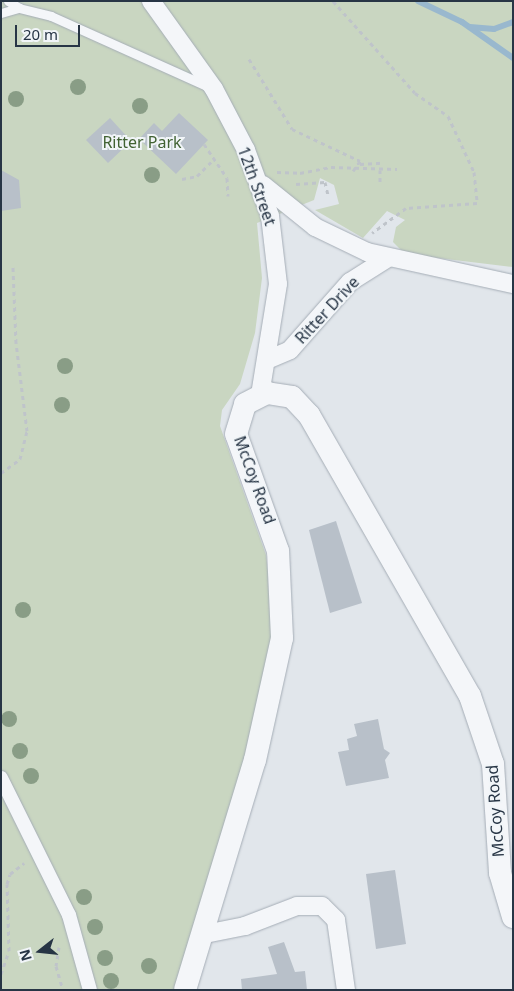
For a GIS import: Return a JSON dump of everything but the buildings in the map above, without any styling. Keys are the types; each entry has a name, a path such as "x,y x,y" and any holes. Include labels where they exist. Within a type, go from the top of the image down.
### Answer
{"street":[{"name":"12th Street","path":"151,1 214,89 257,178 278,262 267,360 260,395"},
{"path":"257,178 276,200 316,227 388,258 513,284"},
{"name":"Ritter Drive","path":"267,360 290,350 350,282 388,258"},
{"name":"McCoy Road","path":"185,990 206,934 255,760 282,638 278,551 236,434 239,413 260,395 284,393 309,415 470,696 493,764 500,873 513,917"},
{"path":"1,778 69,915 90,990"},
{"path":"206,934 245,926 297,906 322,906 336,920 346,990"}],"lane":[{"path":"8,1 19,8 85,29 214,89"},
{"path":"1,13 19,8"}],"path":[{"path":"334,1 415,93 448,116 474,172 477,203 406,208 382,222 366,240"},
{"path":"249,59 292,129 360,164"},
{"path":"204,144 213,160 227,178 228,196"},
{"path":"182,179 197,176 213,160"},
{"path":"353,171 354,164 382,163"},
{"path":"285,181 275,172 331,166 353,171 397,169"},
{"path":"380,170 380,182"},
{"path":"292,184 325,182 328,195"},
{"path":"1,473 20,459 27,431 17,358 13,267"},
{"path":"1,974 8,951 10,874"},
{"path":"59,942 56,966 63,990"}],"green space":[{"name":"Ritter Park","path":"1,1 513,1 513,267 405,254 393,242 396,227 405,220 387,211 363,238 315,210 339,204 334,185 320,178 314,200 257,223 262,278 255,333 240,384 222,410 220,426 266,555 274,619 263,691 193,939 174,990 1,990"}],"waterway":[{"path":"418,1 462,22 513,58"},
{"path":"470,27 494,29 513,22"}]}
